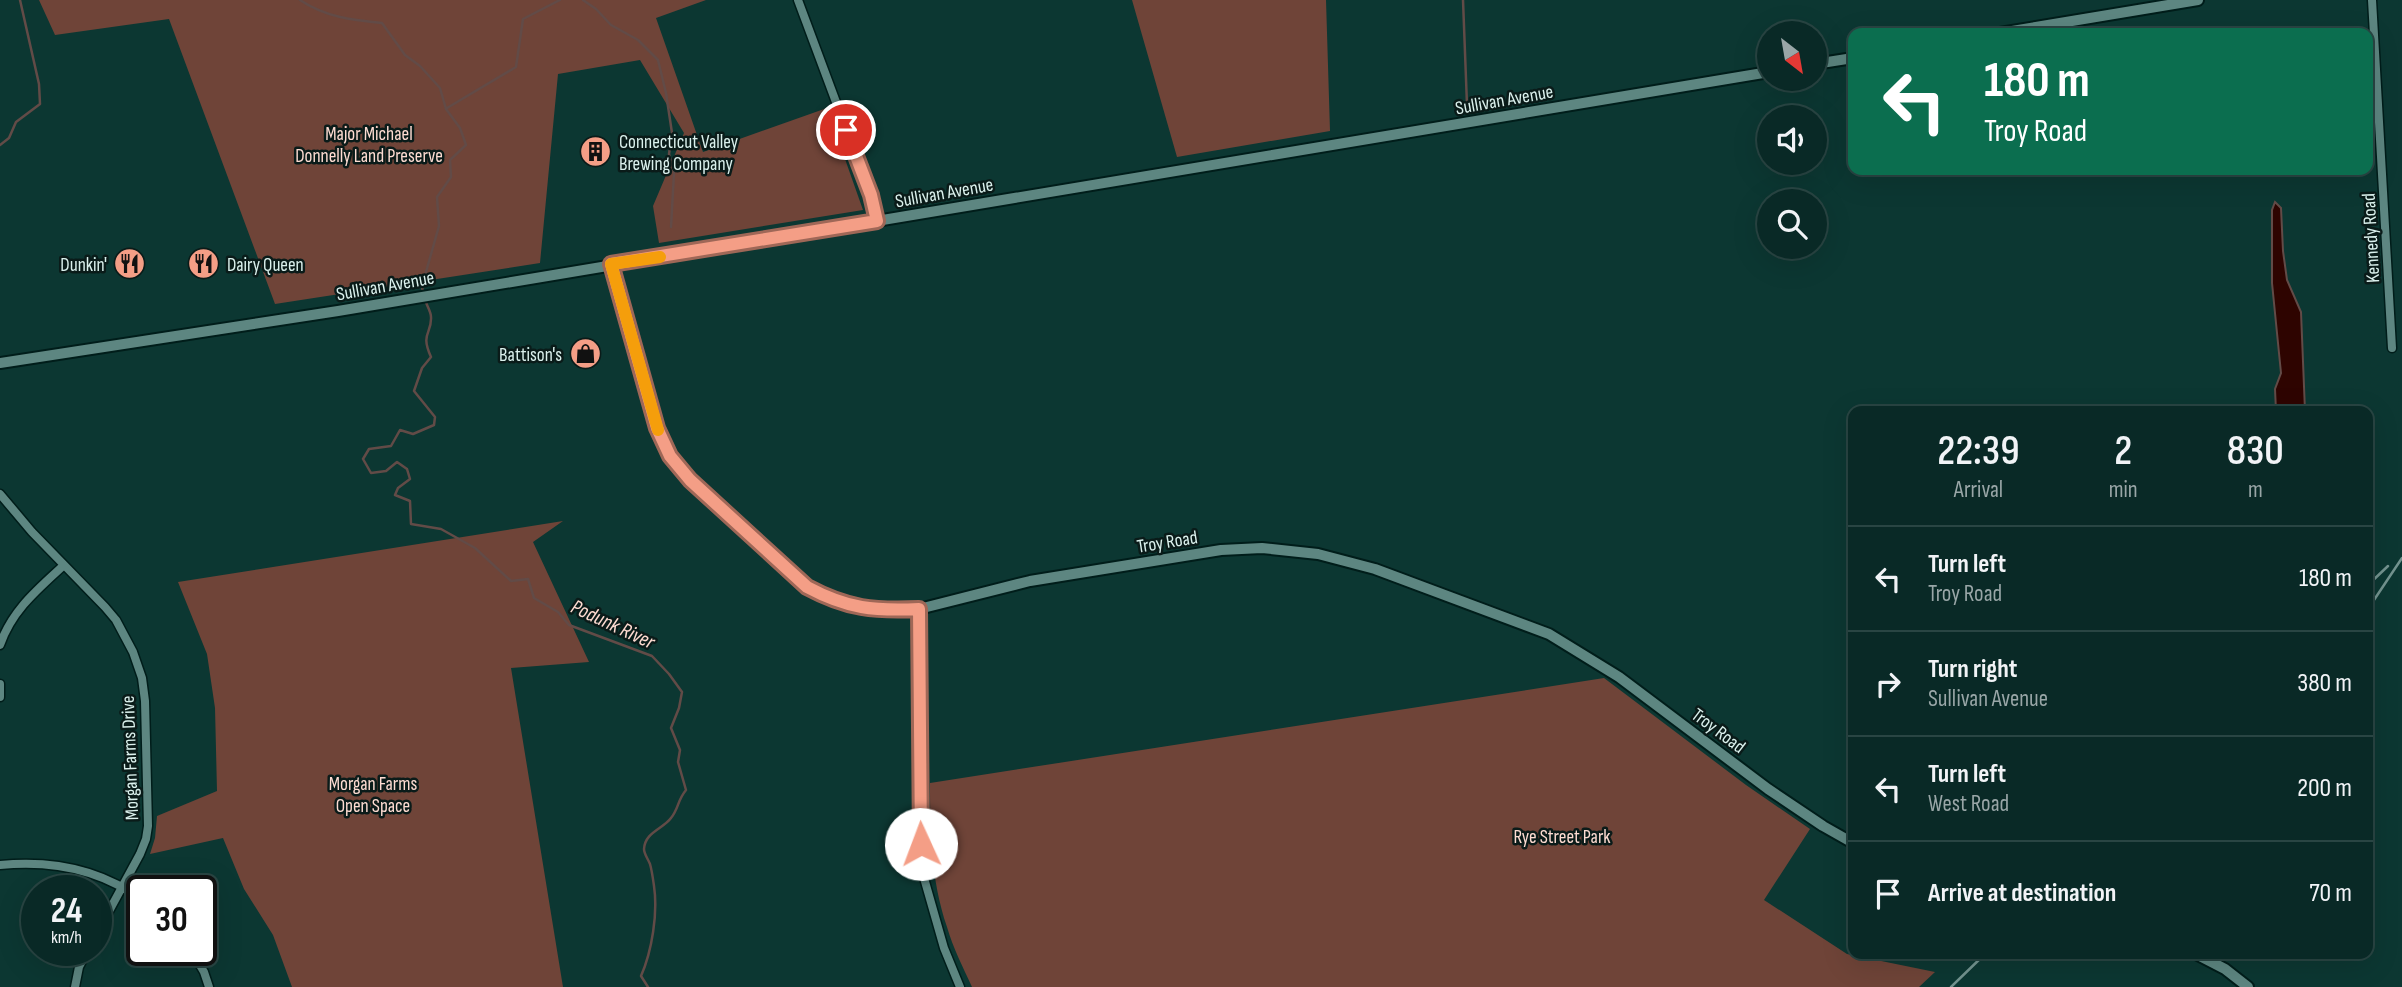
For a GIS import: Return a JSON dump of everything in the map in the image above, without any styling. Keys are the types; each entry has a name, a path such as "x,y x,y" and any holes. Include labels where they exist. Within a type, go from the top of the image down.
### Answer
{"main road":[{"path":"2030,28 2198,0"},
{"path":"1827,62 1848,59"},
{"name":"Sullivan Avenue","path":"0,363 418,297 1757,74"},
{"name":"Troy Road","path":"611,264 657,428 670,456 690,480 807,587 826,597 859,608 919,609 1030,581 1221,550 1262,548 1318,554 1375,569 1549,634 1619,677 1768,789 1848,840"},
{"path":"2205,959 2248,987"}],"street":[{"path":"798,0 871,195 877,221"},
{"name":"Kennedy Road","path":"2372,0 2392,348"},
{"name":"Morgan Farms Drive","path":"0,494 32,532 116,620 133,652 142,678 148,825 140,855 112,904"},
{"path":"0,645 5,631 22,606 64,565"},
{"path":"919,609 919,807 923,867 936,922 960,987"},
{"path":"0,684 0,697"},
{"path":"0,865 43,863 90,871 126,888"},
{"path":"75,987 80,966"},
{"path":"200,966 209,987"}],"green space":[{"name":"Major Michael Donnelly Land Preserve","path":"39,0 706,0 656,18 703,152 827,108 863,210 659,243 653,206 684,133 640,60 558,74 540,263 275,304 169,19 55,35"},
{"path":"1132,0 1326,0 1330,131 1177,157"},
{"name":"Morgan Farms Open Space","path":"563,521 533,542 589,662 511,668 563,987 292,987 273,935 244,889 223,838 150,854 157,816 217,791 215,708 207,654 178,582"},
{"name":"Rye Street Park","path":"1604,678 1746,785 1810,829 1764,900 1848,954 1848,959 1871,959 1935,972 1919,987 972,987 949,935 938,892 931,838 930,783"}],"shaded area":[{"path":"2275,202 2281,208 2287,280 2301,312 2305,406 2276,406 2275,389 2281,373 2272,283 2272,210"}],"waterway":[{"path":"0,145 9,138 16,122 40,104 39,84 20,0"},
{"name":"Podunk River","path":"300,0 329,14 382,23 405,55 420,66 440,88 446,109 460,128 466,145 450,160 451,177 437,197 439,226 422,286 423,293"},
{"path":"447,108 516,67 523,19 560,0"},
{"path":"583,0 611,25 638,40 658,60 672,133 669,154 674,173 671,227"},
{"path":"1463,0 1467,105"},
{"name":"Podunk River","path":"425,299 431,315 426,338 431,357 422,368 414,391 435,417 434,425 413,434 400,430 391,446 369,449 363,459 371,473 386,471 397,462 407,469 410,479 398,488 395,495 410,501 411,524 441,529 475,548 511,581 528,579 534,598 558,612 569,625 652,656 682,692 671,728 680,750 678,762 686,790 671,818 651,835 644,849 651,867 655,897 653,932 641,976 648,987"}],"railway":[{"path":"2373,602 2402,558"},
{"path":"2373,580 2388,566"},
{"path":"1951,987 1980,959"}],"slow traffic":[{"path":"658,430 611,264 660,257"}],"place":[{"name":"Connecticut Valley Brewing Company","path":"596,152"},
{"name":"Dunkin'","path":"130,264"},
{"name":"Dairy Queen","path":"204,264"},
{"name":"Battison's","path":"585,354"}],"route":[{"path":"846,130 871,195 877,221 611,264 657,428 670,456 690,480 807,587 826,597 859,608 919,609 921,844"}]}
